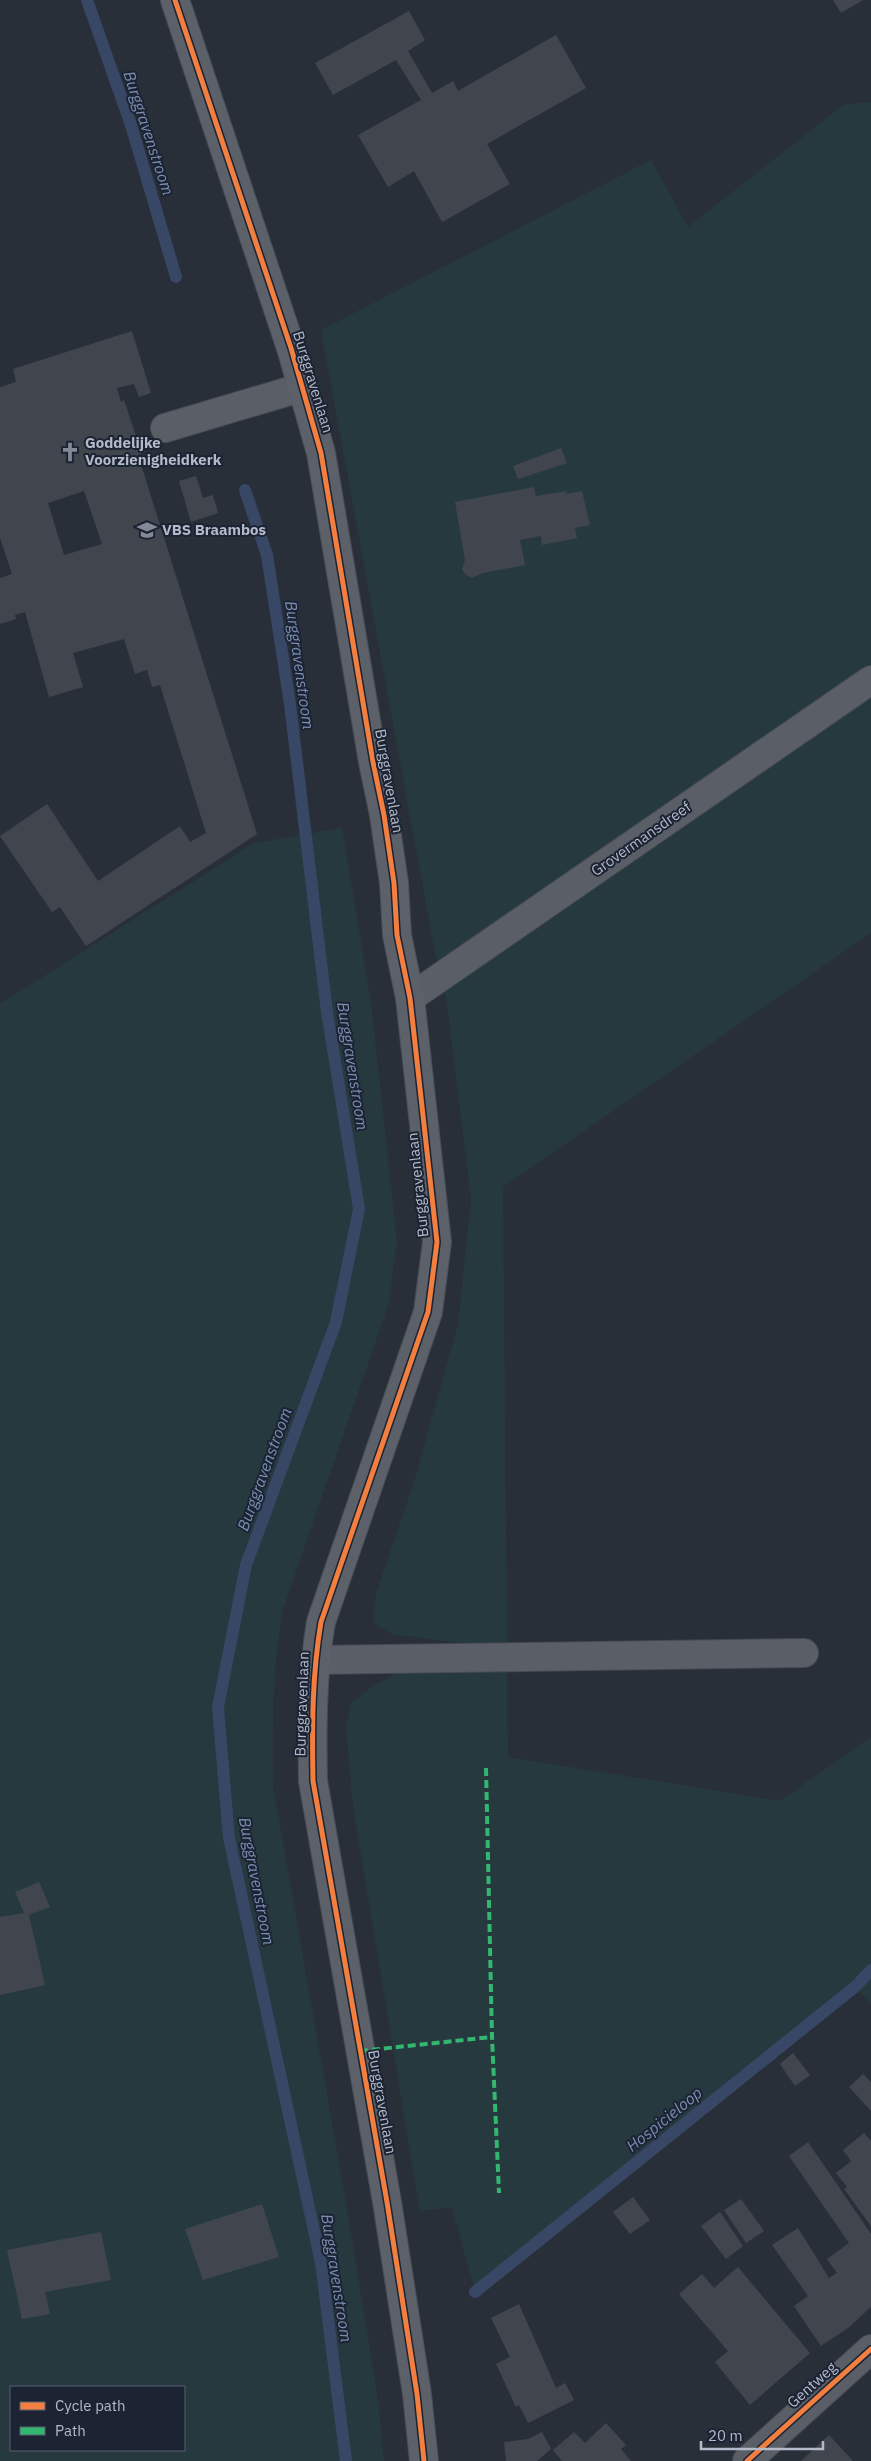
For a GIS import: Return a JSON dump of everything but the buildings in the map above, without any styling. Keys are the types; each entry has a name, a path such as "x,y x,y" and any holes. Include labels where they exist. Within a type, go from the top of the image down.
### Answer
{"main road":[{"name":"Burggravenlaan","path":"175,0 303,387 322,453 394,883 397,935 410,998 437,1242 428,1312 321,1622 314,1660 311,1721 313,1780 387,2202 417,2394 424,2461"}],"street":[{"path":"165,428 303,387"},
{"name":"Grovermansdreef","path":"410,998 871,680"},
{"path":"314,1660 804,1653"},
{"name":"Gentweg","path":"747,2461 871,2349"}],"shaded area":[{"path":"871,102 871,933 503,1187 507,1643 474,1645 392,1634 373,1622 377,1590 414,1482 458,1325 471,1199 447,1004 435,952 321,330 651,160 688,227 843,105"},
{"path":"342,828 371,1003 397,1241 389,1303 282,1612 275,1677 273,1785 347,2209 378,2399 384,2461 0,2461 0,1004 254,843"},
{"path":"507,1668 508,1757 780,1801 871,1737 871,2003 855,1987 475,2292 452,2207 420,2211 353,1806 346,1728 351,1703 376,1684 404,1670"}],"waterway":[{"name":"Burggravenstroom","path":"87,0 131,125 176,277"},
{"name":"Burggravenstroom","path":"245,490 267,555 290,704 327,1012 359,1209 336,1322 246,1565 218,1707 229,1838 321,2263 346,2461"},
{"name":"Hospicieloop","path":"475,2292 856,1986 871,1970"}],"marked path":[{"path":"486,1768 492,2037 499,2193"},
{"path":"360,2051 492,2037"}],"cycle path":[{"path":"175,0 291,348 321,453 373,762 384,815 394,883 397,935 410,998 437,1242 428,1312 321,1622 314,1681 313,1721 313,1781 387,2202 417,2394 424,2461"},
{"path":"747,2461 871,2349"}],"place":[{"name":"Goddelijke Voorzienigheidkerk","path":"70,452"},
{"name":"VBS Braambos","path":"147,530"}]}
